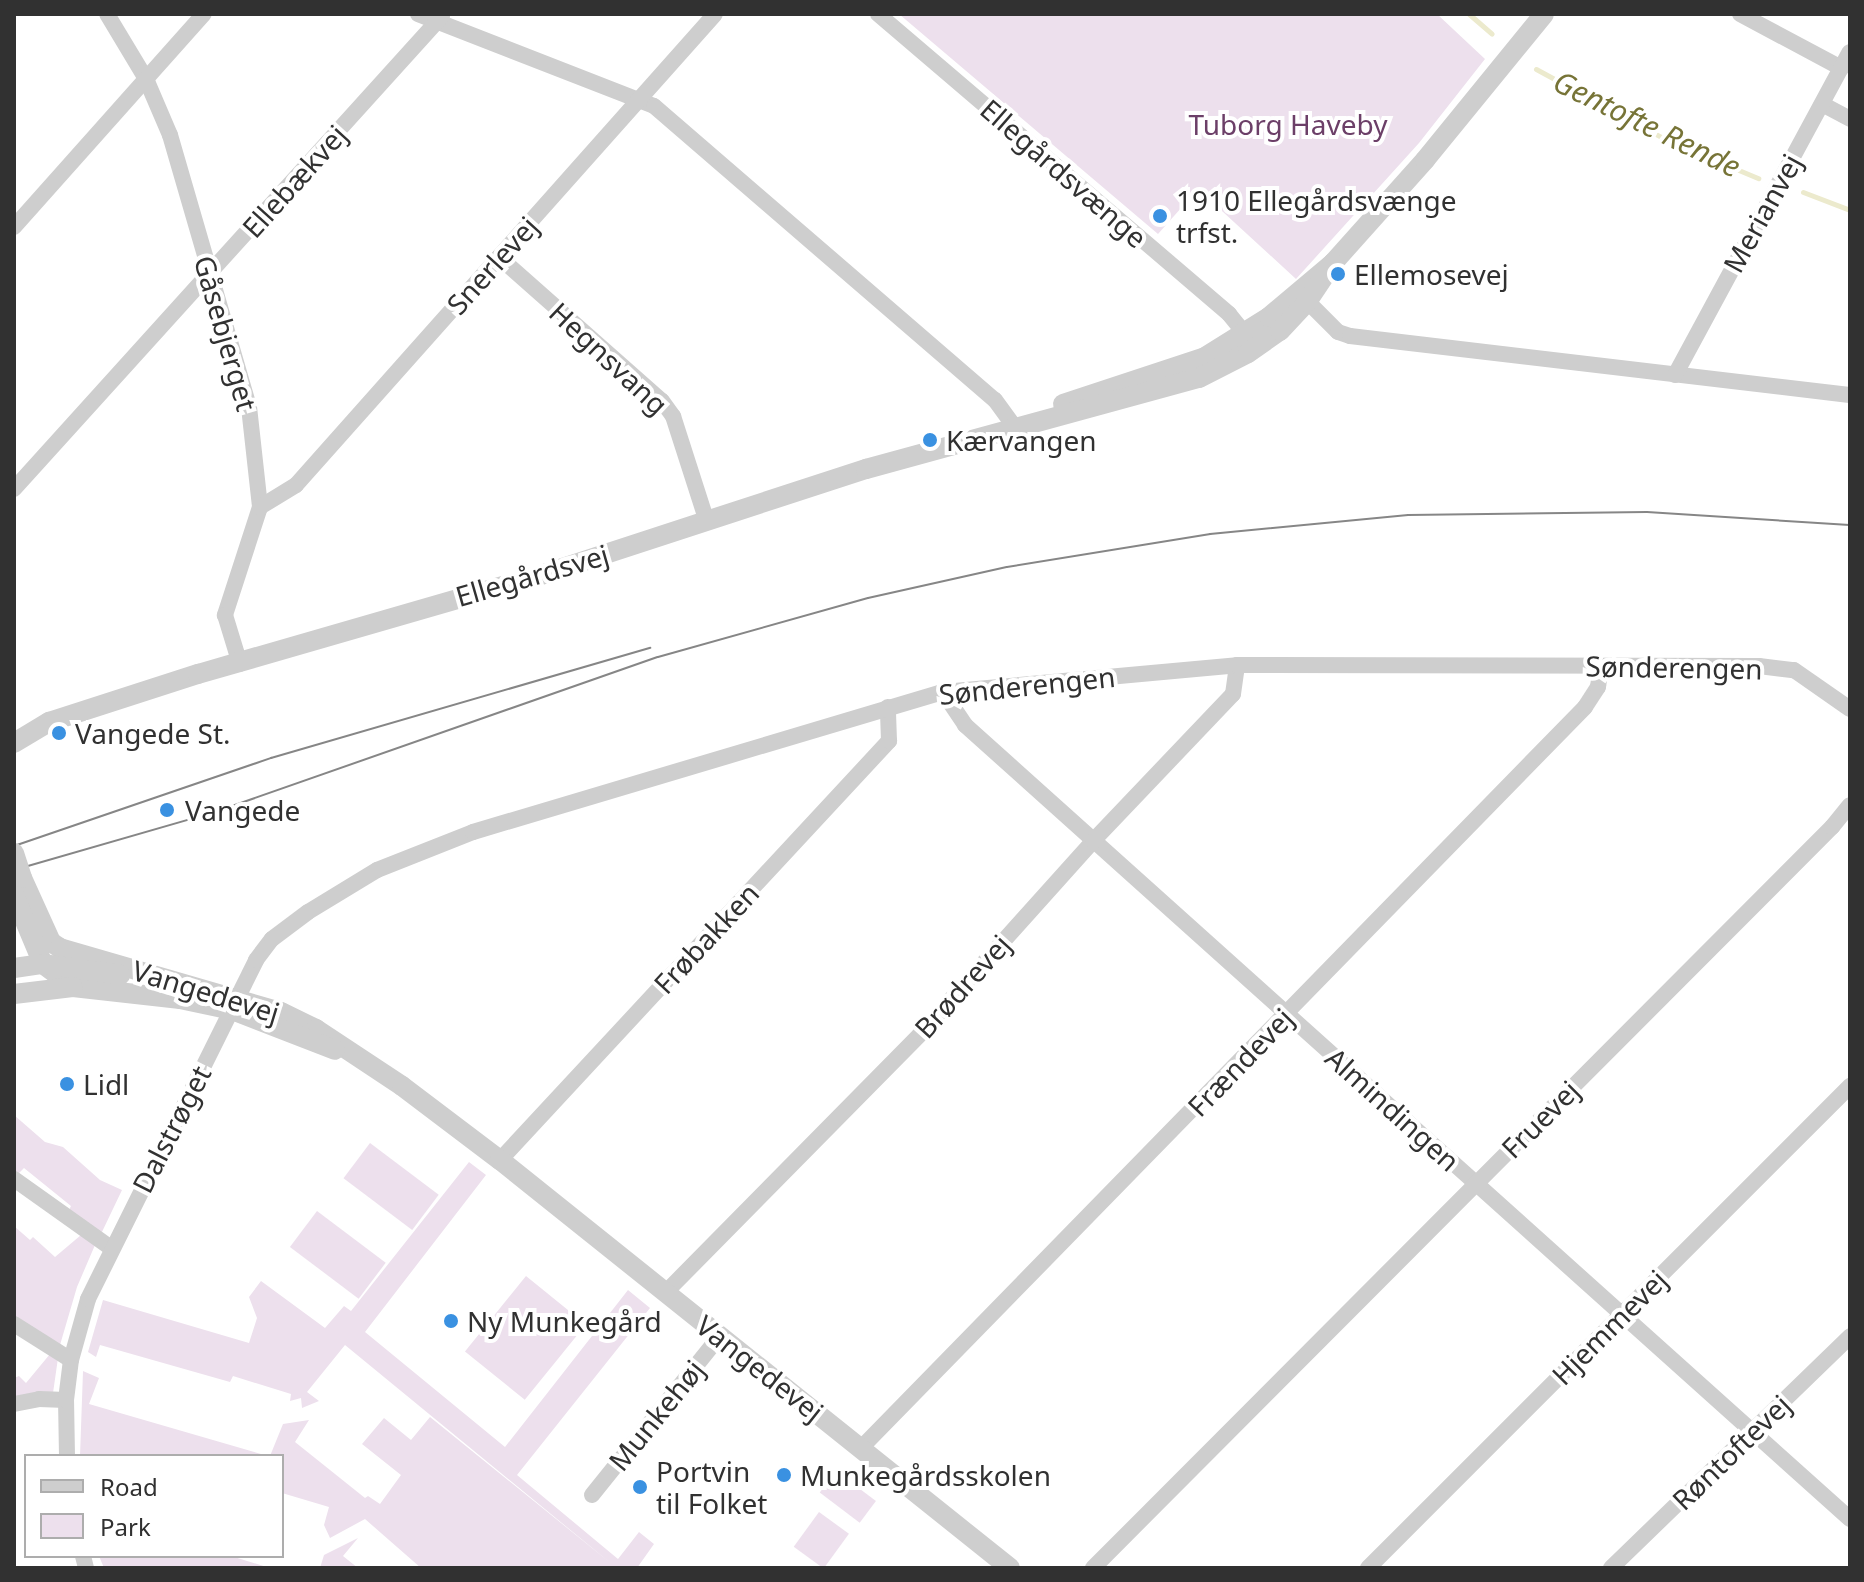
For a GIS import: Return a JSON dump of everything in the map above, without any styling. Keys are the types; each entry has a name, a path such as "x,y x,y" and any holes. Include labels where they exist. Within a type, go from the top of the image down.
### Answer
{"street":[{"name":"Gåsebjerget","path":"107,14 146,79 170,135 249,407 260,507 225,615 240,664"},
{"path":"14,227 204,14"},
{"path":"418,14 440,18 654,106 995,400 1016,429"},
{"name":"Snerlevej","path":"260,507 296,485 715,14"},
{"name":"Ellegårdsvænge","path":"878,14 1229,314 1246,335"},
{"name":"Ellegårdsvej","path":"14,725 49,722 434,604 535,577 866,469 1199,378 1248,353 1280,331 1302,297 1425,160 1544,14"},
{"path":"1740,14 1841,68"},
{"name":"Ellebækvej","path":"14,489 440,18"},
{"name":"Merianvej","path":"1675,375 1850,52"},
{"path":"1822,104 1850,119"},
{"name":"Hegnsvang","path":"499,257 662,401 673,416 707,522"},
{"path":"1302,297 1338,332 1350,336 1850,395"},
{"name":"Ellegårdsvej","path":"1016,429 1074,399 1205,357 1246,335 1302,297"},
{"name":"Sønderengen","path":"236,1004 256,960 272,939 377,870 473,832 943,692 1237,665 1759,666 1794,670 1850,709"},
{"name":"Brødrevej","path":"665,1293 920,1034 1093,841 1233,694 1237,665"},
{"name":"Frændevej","path":"861,1448 1585,707 1598,687 1601,666"},
{"name":"Almindingen","path":"943,692 965,725 1850,1519"},
{"name":"Frøbakken","path":"500,1160 889,741 888,707"},
{"path":"14,732 49,722"},
{"name":"Ellegårdsvej","path":"14,743 49,722"},
{"name":"Fruevej","path":"1093,1568 1832,827 1850,805"},
{"path":"14,853 18,887 39,977"},
{"path":"18,887 51,942 39,977"},
{"path":"14,908 39,977"},
{"name":"Vangedevej","path":"51,942 70,951 176,982 236,1004 354,1057 402,1086 500,1160 1010,1568"},
{"path":"39,977 176,982"},
{"name":"Vangedevej","path":"39,977 180,999 236,1004"},
{"name":"Dalstrøget","path":"67,1454 66,1400 71,1360 88,1299 236,1004"},
{"name":"Hjemmevej","path":"1368,1568 1850,1086"},
{"path":"14,1179 111,1248"},
{"path":"14,1324 71,1360"},
{"name":"Munkehøj","path":"592,1495 720,1336"},
{"name":"Røntoftevej","path":"1611,1568 1850,1336"},
{"path":"14,1404 39,1399 66,1400"}],"green space":[{"name":"Tuborg Haveby","path":"899,14 1437,14 1485,59 1419,143 1296,279 1198,189 1158,234"},
{"path":"14,1115 45,1142 63,1147 100,1180 122,1190 101,1234 68,1212 71,1206 24,1168 18,1174 14,1172"},
{"path":"370,1143 439,1195 412,1230 344,1178"},
{"path":"469,1162 486,1175 365,1332 505,1447 628,1290 650,1308 517,1475 618,1559 639,1532 654,1544 637,1568 421,1568 365,1519 330,1538 324,1525 329,1507 284,1494 284,1454 271,1454 283,1424 309,1420 295,1442 365,1498 368,1496 380,1504 401,1475 362,1444 384,1418 411,1440 430,1417 613,1565 345,1345 307,1392 319,1401 302,1408 301,1398 290,1401 291,1394 233,1376 230,1382 100,1345 96,1357 88,1352 103,1300 249,1343 257,1318 249,1297 261,1281 325,1328 344,1306 351,1311"},
{"path":"317,1211 386,1263 359,1299 290,1247"},
{"path":"14,1226 30,1240 33,1237 55,1257 81,1235 95,1245 77,1287 60,1345 14,1316"},
{"path":"526,1276 586,1324 525,1400 465,1351"},
{"path":"50,1354 58,1358 53,1393 14,1398 14,1378 19,1376 26,1383"},
{"path":"83,1371 99,1378 89,1404 261,1454 80,1454"},
{"path":"836,1471 876,1501 860,1523 820,1493"},
{"path":"819,1512 849,1534 824,1568 794,1547"},
{"path":"358,1538 343,1556 358,1568 320,1568 324,1555"},
{"path":"100,1558 238,1558 270,1568 104,1568"}],"waterway":[{"name":"Gentofte Rende","path":"1469,14 1492,34"},
{"name":"Gentofte Rende","path":"1536,69 1667,140 1758,178"},
{"name":"Gentofte Rende","path":"1803,192 1850,210"}],"tram line":[{"path":"14,870 212,813 658,657 868,598 1007,567 1210,534 1408,515 1647,512 1850,525"},
{"path":"14,846 271,758 650,648"}],"place":[{"name":"1910 Ellegårdsvænge trfst.","path":"1160,216"},
{"name":"Ellemosevej","path":"1338,274"},
{"name":"Kærvangen","path":"930,440"},
{"name":"Vangede St.","path":"59,733"},
{"name":"Vangede","path":"167,810"},
{"name":"Lidl","path":"67,1084"},
{"name":"Ny Munkegård","path":"451,1321"},
{"name":"Munkegårdsskolen","path":"784,1475"},
{"name":"Portvin til Folket","path":"640,1487"}]}
